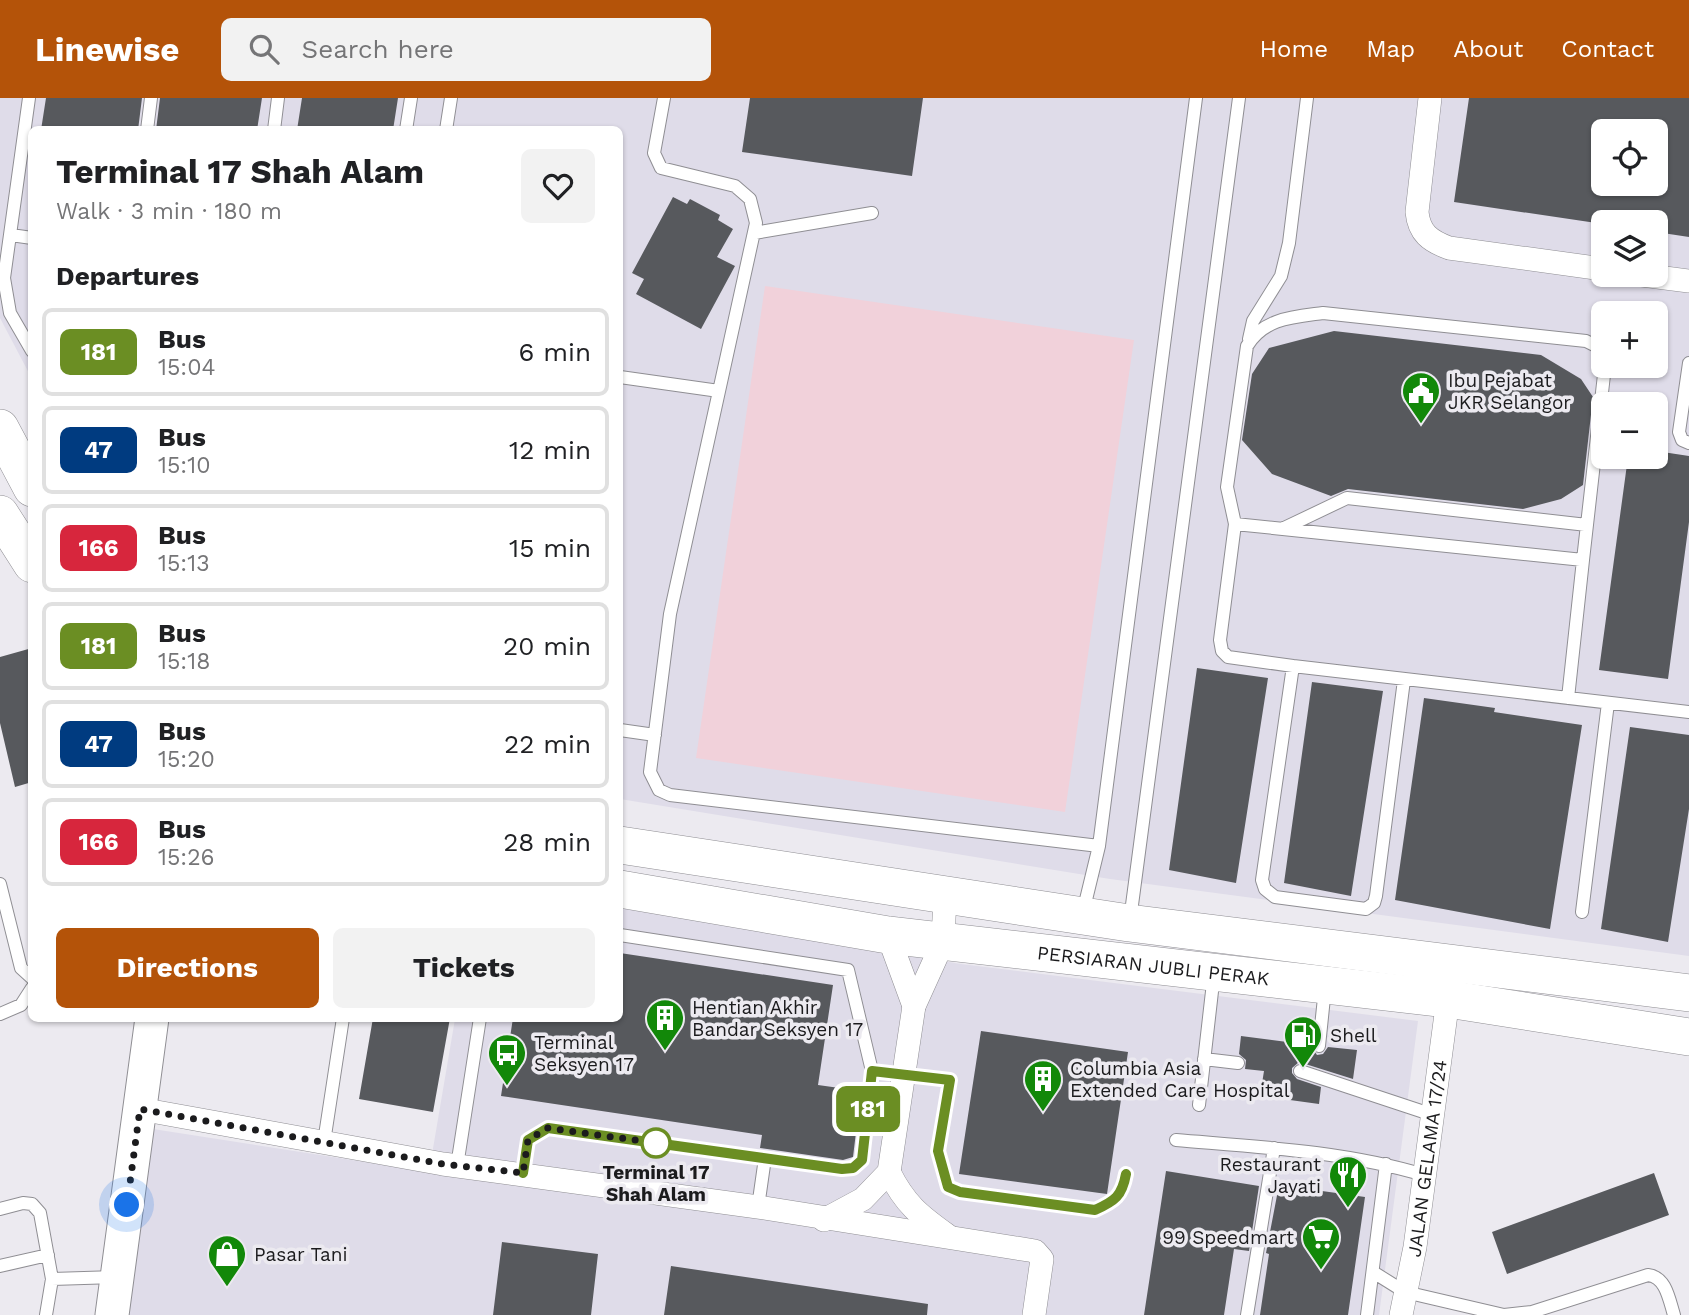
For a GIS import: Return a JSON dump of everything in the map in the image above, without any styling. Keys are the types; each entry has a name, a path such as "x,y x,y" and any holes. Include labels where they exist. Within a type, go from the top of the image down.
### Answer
{"main road":[{"path":"0,428 28,480"},
{"path":"0,514 28,558"},
{"name":"PERSIARAN JUBLI PERAK","path":"623,845 1129,923 1689,993"},
{"name":"PERSIARAN JUBLI PERAK","path":"623,890 888,935 1448,999 1689,1037"}],"street":[{"path":"1430,98 1417,212 1418,226 1426,235 1449,248 1591,268"},
{"path":"1668,278 1689,281"},
{"path":"824,1220 863,1199 889,1172 914,1006 943,942 945,895"},
{"path":"888,935 914,1006"},
{"name":"JALAN GELAMA 17/24","path":"1401,1315 1415,1247 1448,999"},
{"path":"111,1315 151,1022"},
{"path":"140,1109 457,1166 758,1207 824,1220 1035,1251 1042,1259 1034,1315"},
{"path":"889,1172 901,1195 914,1211 951,1238"}],"lane":[{"path":"28,344 10,313 4,278 29,98"},
{"path":"148,126 151,98"},
{"path":"274,126 278,98"},
{"path":"407,126 411,98"},
{"path":"447,126 451,98"},
{"path":"664,98 654,153 661,168 735,186 750,199 756,223 670,614 650,772 659,790 670,795 1099,846"},
{"path":"1082,915 1099,846 1196,98"},
{"path":"1129,923 1239,98"},
{"path":"1307,98 1289,243 1281,276 1252,321 1247,346 1227,487 1235,524 1220,640 1222,650 1228,657 1293,666 1689,712"},
{"path":"754,233 872,213"},
{"path":"11,235 28,237"},
{"path":"1247,346 1260,328 1287,318 1323,313 1591,344"},
{"path":"1689,363 1679,432 1682,440 1689,443"},
{"path":"623,377 719,391"},
{"path":"1568,698 1604,378"},
{"path":"1282,529 1348,498 1587,525"},
{"path":"1235,524 1583,561"},
{"path":"1293,666 1262,880 1265,889 1276,897 1366,909 1374,903 1377,896 1404,680"},
{"path":"1582,912 1608,703"},
{"path":"623,730 655,735"},
{"path":"0,884 21,968 28,974"},
{"path":"523,1173 528,1140 548,1128 842,1169 853,1168 862,1160 872,1071 848,970 623,935"},
{"path":"0,949 15,944"},
{"path":"1199,1105 1214,974"},
{"path":"1319,1046 1325,984"},
{"path":"0,1014 21,1005 28,994"},
{"path":"324,1142 342,1022"},
{"path":"457,1166 479,1022"},
{"path":"1204,1059 1238,1063"},
{"path":"872,1071 950,1080 938,1151 948,1187 960,1192 1095,1210 1116,1201 1123,1190 1126,1174"},
{"path":"1300,1071 1433,1115"},
{"path":"1176,1140 1274,1148 1385,1164 1424,1175"},
{"path":"1247,1315 1274,1148"},
{"path":"758,1207 765,1158"},
{"name":"JALAN GELAMA 17/24","path":"1367,1315 1385,1164"},
{"path":"0,1209 32,1204 40,1213 52,1279 46,1315"},
{"path":"0,1266 48,1255"},
{"path":"1373,1272 1405,1292 1504,1315 1532,1312 1648,1275 1662,1281 1674,1315"},
{"path":"52,1279 117,1277"}],"shaded area":[{"path":"0,98 1689,98 1689,956 1110,879 623,799 623,126 28,126 28,371 0,318"},
{"path":"765,286 1134,340 1065,812 696,758"},
{"path":"623,908 961,964 1418,1021 1379,1315 127,1315 153,1129 429,1172 454,1022 623,1022"}],"building":[{"path":"46,98 142,98 138,126 42,126"},
{"path":"160,98 262,98 258,126 156,126"},
{"path":"302,98 398,98 394,126 298,126"},
{"path":"750,98 923,98 912,176 742,152"},
{"path":"1469,98 1689,98 1689,237 1668,234 1668,210 1591,210 1591,222 1454,202"},
{"path":"673,197 687,204 690,199 720,215 718,220 733,229 717,257 735,266 701,329 636,294 644,279 632,273"},
{"name":"Ibu Pejabat JKR Selangor","path":"1334,331 1541,355 1581,379 1591,394 1583,485 1561,499 1523,509 1348,489 1331,496 1272,474 1242,440 1252,374 1269,348"},
{"path":"1668,453 1689,456 1689,522 1668,679 1599,670 1626,469 1668,469"},
{"path":"28,649 28,783 15,787 0,723 0,657"},
{"path":"1197,668 1268,678 1236,883 1169,870"},
{"path":"1312,682 1383,691 1351,896 1284,883"},
{"path":"1424,698 1495,708 1494,712 1582,725 1550,929 1395,900"},
{"path":"1630,727 1689,735 1689,809 1668,942 1601,929"},
{"name":"Hentian Akhir Bandar Seksyen 17","path":"623,953 833,985 818,1085 861,1091 853,1157 843,1160 760,1148 762,1135 501,1096 512,1022 623,1022"},
{"path":"372,1022 449,1022 433,1112 359,1099"},
{"name":"Columbia Asia Extended Care Hospital","path":"981,1031 1128,1052 1107,1194 959,1174"},
{"name":"Shell","path":"1241,1036 1310,1045 1317,1055 1323,1054 1328,1047 1357,1050 1353,1079 1299,1062 1292,1068 1292,1073 1297,1079 1321,1087 1319,1104 1260,1096 1264,1071 1245,1069 1246,1060 1239,1054"},
{"path":"1166,1171 1259,1186 1249,1251 1234,1249 1224,1315 1144,1315"},
{"path":"1654,1173 1669,1215 1507,1274 1492,1232"},
{"path":"1279,1185 1365,1197 1348,1315 1260,1315 1269,1254 1266,1253"},
{"path":"502,1242 598,1254 591,1315 493,1315"},
{"path":"671,1266 928,1304 927,1315 664,1315"}],"bus line":[{"name":"181","path":"523,1173 528,1140 548,1128 842,1169 853,1168 862,1160 872,1071 950,1080 938,1151 948,1187 960,1192 1095,1210 1116,1201 1123,1190 1126,1174"}],"place":[{"name":"Ibu Pejabat JKR Selangor","path":"1421,425"},
{"name":"Hentian Akhir Bandar Seksyen 17","path":"665,1052"},
{"name":"Shell","path":"1303,1069"},
{"name":"Terminal Seksyen 17","path":"507,1087"},
{"name":"Columbia Asia Extended Care Hospital","path":"1043,1113"},
{"name":"Terminal 17 Shah Alam","path":"656,1143"},
{"name":"Restaurant Jayati","path":"1348,1209"},
{"name":"99 Speedmart","path":"1321,1271"},
{"name":"Pasar Tani","path":"227,1288"}],"route":[{"path":"127,1205 140,1109 443,1164 523,1173 528,1140 548,1128 656,1143"}]}
